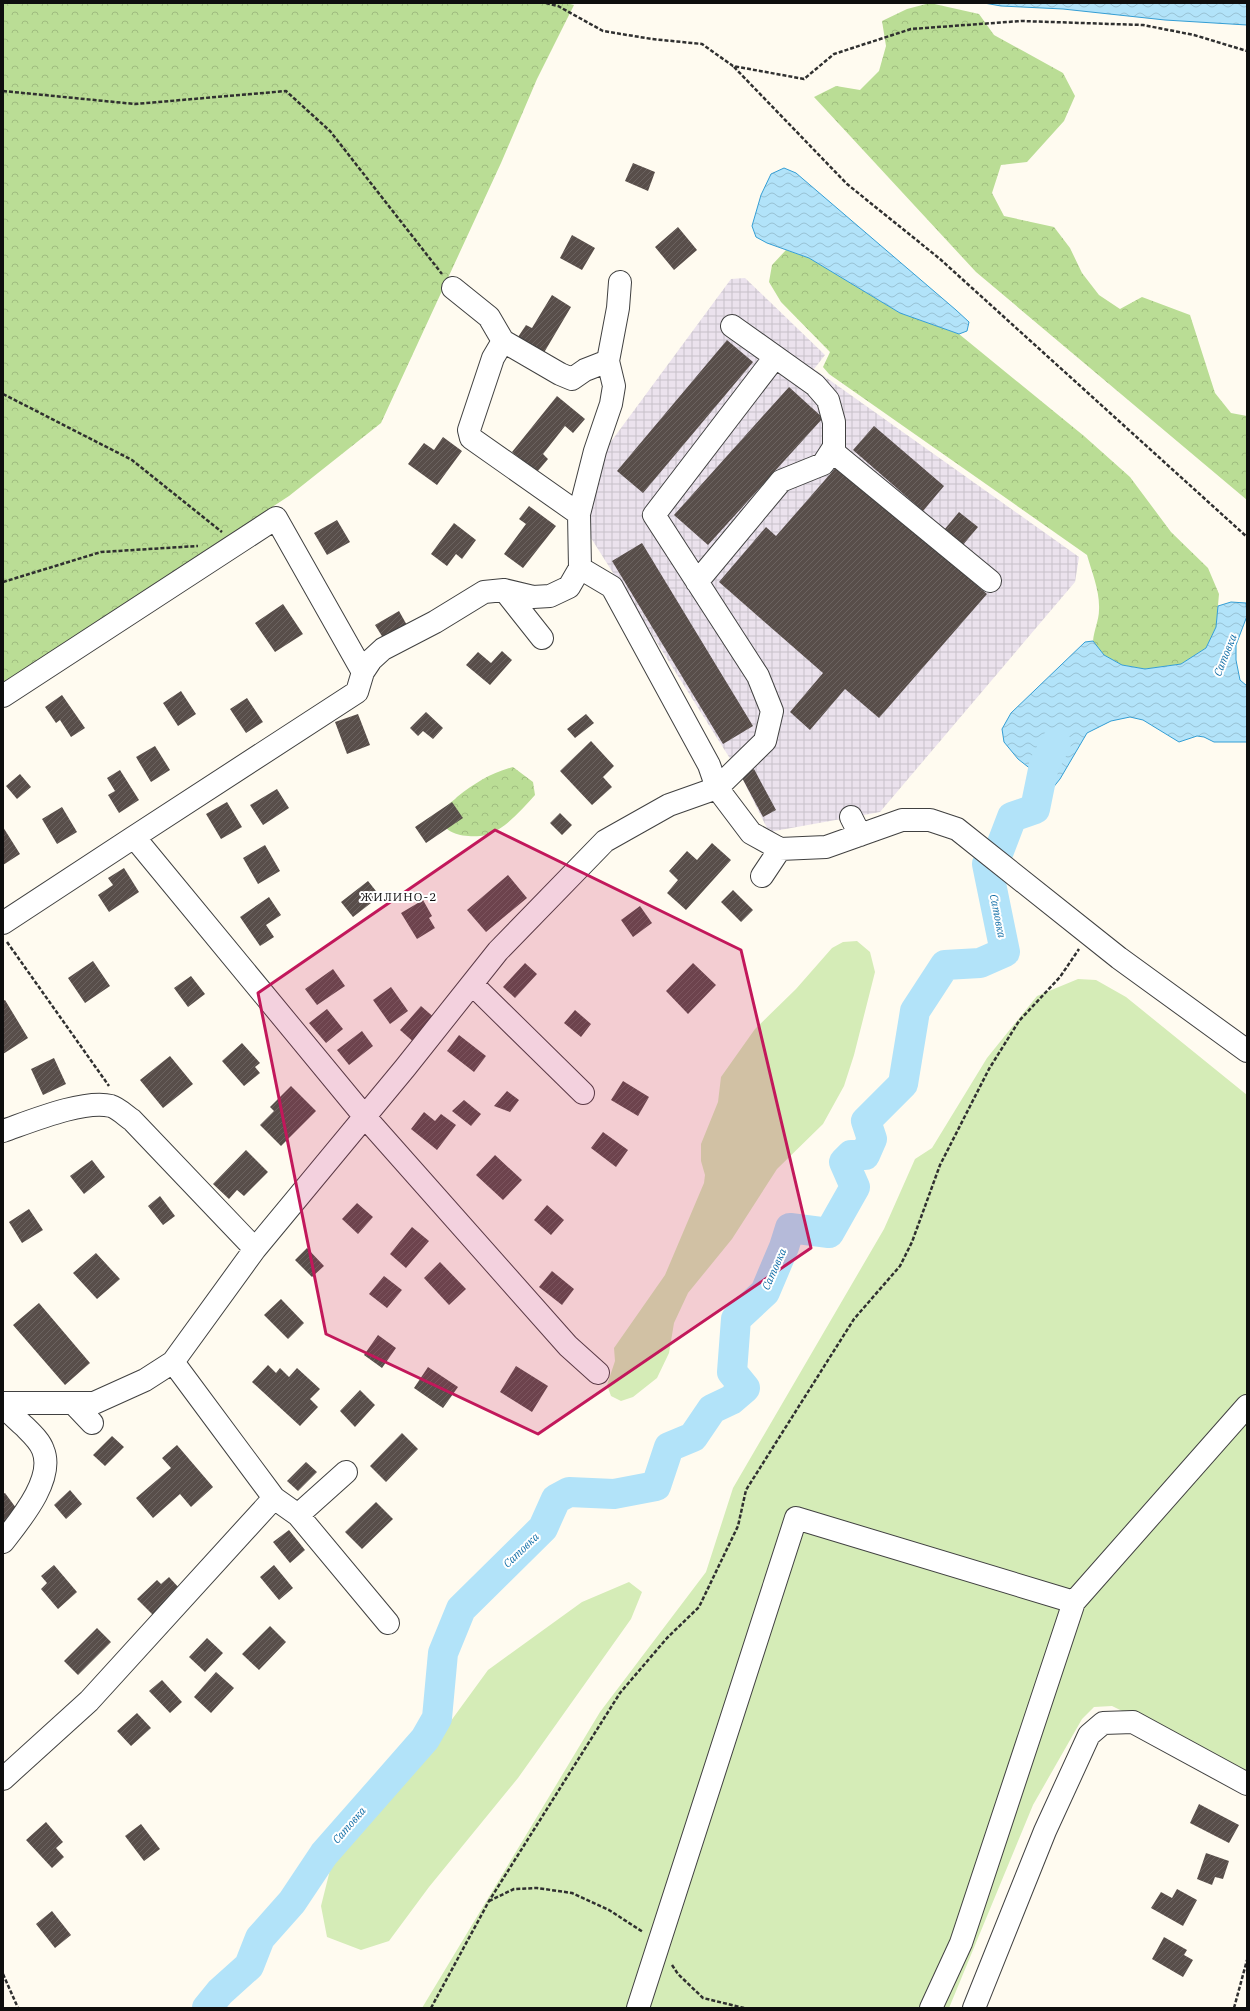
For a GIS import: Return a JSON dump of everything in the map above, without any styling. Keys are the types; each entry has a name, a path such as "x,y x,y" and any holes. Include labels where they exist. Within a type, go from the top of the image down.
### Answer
{"street":[{"path":"3,923 357,692 364,672 371,660 383,649 435,622 484,592 504,590 533,597 550,596 569,586 580,568 579,514 594,451 611,404 614,386 608,361 618,308 620,282"},
{"path":"452,288 489,318 503,341 560,374 572,379 585,370 608,361"},
{"path":"697,582 781,481 823,464 834,447 834,422 828,400 815,385 732,326"},
{"path":"503,341 493,358 469,430 471,438 579,514"},
{"path":"3,1403 94,1403 145,1380 173,1362 255,1249 366,1117 473,985 498,951 605,841 669,805 687,792 717,788 765,741 772,711 758,676 654,516 775,357"},
{"path":"832,451 990,581"},
{"path":"3,696 276,518 364,672"},
{"path":"580,568 612,587 709,765 717,788 751,832 780,849 826,848 856,826 902,820 930,820 957,829 1119,958 1247,1051"},
{"path":"504,590 542,638"},
{"path":"134,837 366,1117 568,1346 598,1373"},
{"path":"762,876 780,849"},
{"path":"473,985 584,1093"},
{"path":"3,1131 44,1116 87,1105 112,1106 132,1120 255,1249"},
{"path":"173,1362 274,1498 298,1515 388,1623"},
{"path":"73,1403 92,1423"},
{"path":"931,2008 961,1943 1074,1602 1247,1406"},
{"path":"3,1408 31,1433 43,1450 46,1464 44,1476 35,1496 3,1542"},
{"path":"298,1515 346,1472"},
{"path":"3,1779 89,1701 274,1498"},
{"path":"638,2008 796,1518 1074,1602"},
{"path":"974,2008 1046,1831 1089,1735 1098,1727 1103,1723 1133,1722 1247,1784"}],"path":[{"path":"546,3 558,6 603,31 652,39 702,44 733,66 847,184 940,259 1247,537"},
{"path":"733,66 804,78 834,54 911,29 1021,21 1143,25 1194,35 1247,51"},
{"path":"3,91 135,104 286,90 330,131 452,288"},
{"path":"3,394 132,460 236,543"},
{"path":"3,582 101,552 204,545"},
{"path":"431,2008 488,1901 620,1693 668,1638 699,1606 738,1526 746,1490 854,1319 900,1266 912,1242 940,1165 989,1069 1019,1022 1060,977 1089,934"},
{"path":"3,936 110,1088"},
{"path":"488,1901 514,1889 537,1888 572,1893 609,1910 653,1938 678,1974 703,1998 744,2008"},
{"path":"1234,2008 1247,1960"},
{"path":"3,1974 18,2008"}],"highlighted area":[{"path":"495,830 741,950 811,1248 538,1434 326,1334 258,993"}],"shaded area":[{"path":"745,278 825,355 814,369 1079,557 1075,582 880,812 769,832 741,776 591,538 587,516 607,447 731,279"}],"green space":[{"path":"3,3 566,3 574,5 537,79 501,163 381,423 289,496 3,683"},
{"path":"930,3 979,14 994,35 1063,73 1075,96 1064,121 1027,162 1001,165 992,193 1004,216 1054,227 1070,248 1082,273 1099,295 1120,309 1142,297 1190,315 1215,393 1231,413 1247,416 1247,500 976,272 814,97 836,86 860,90 879,71 886,46 882,21 907,9"},
{"path":"786,250 809,258 900,313 959,334 1084,436 1130,477 1171,532 1208,568 1219,594 1216,627 1206,648 1181,664 1145,669 1122,665 1104,655 1093,641 1098,618 1099,603 1095,582 1087,555 829,374 823,367 830,352 781,302 769,282 772,265"},
{"path":"513,767 533,782 535,795 513,818 500,829 486,835 464,836 449,831 443,820 444,813 450,803 484,779"},
{"path":"857,941 870,952 875,972 854,1055 844,1086 823,1124 777,1169 732,1239 688,1293 674,1323 669,1353 657,1378 633,1397 621,1401 611,1396 607,1385 615,1361 614,1348 665,1275 704,1183 705,1175 701,1161 701,1144 718,1102 721,1077 755,1029 796,989 832,948 843,942"},
{"path":"1078,979 1096,980 1126,997 1247,1095 1247,1772 1112,1706 1094,1707 1082,1719 1033,1805 949,2008 422,2008 600,1712 706,1572 733,1488 884,1229 915,1159 932,1148 987,1058 1037,996"},
{"path":"629,1582 642,1592 631,1619 518,1778 429,1887 389,1941 361,1950 327,1937 321,1906 333,1858 394,1785 445,1729 488,1670 582,1602"}],"water":[{"path":"984,3 1247,3 1247,25 1165,20 1063,9 1001,6"},
{"path":"784,168 796,173 956,310 969,322 967,331 959,334 900,313 809,258 767,243 756,237 752,226 761,195 771,174"},
{"path":"1231,602 1246,603 1247,616 1236,645 1236,660 1240,680 1247,686 1247,742 1214,742 1204,737 1197,736 1179,742 1143,720 1130,717 1111,721 1087,733 1060,779 1052,789 1045,789 1032,770 1018,759 1004,742 1002,729 1011,713 1085,642 1093,641 1104,655 1122,665 1145,669 1181,664 1206,648 1216,627 1218,606"}],"building":[{"path":"633,163 655,172 648,191 625,181"},
{"path":"678,227 697,250 674,270 655,247"},
{"path":"572,235 595,248 582,270 560,258"},
{"path":"552,295 571,307 542,356 516,340 526,325 532,328"},
{"path":"727,340 753,362 643,493 617,471"},
{"path":"789,387 823,418 708,545 674,515"},
{"path":"557,396 585,419 573,433 565,426 543,454 548,459 537,472 512,452"},
{"path":"874,426 944,486 923,511 853,450"},
{"path":"443,437 462,451 437,485 408,464 424,443 434,450"},
{"path":"838,465 987,594 879,718 845,689 810,730 790,712 823,673 719,582 766,527 776,536"},
{"path":"529,506 556,526 523,568 504,554 526,524 519,519"},
{"path":"959,512 978,527 962,546 944,530"},
{"path":"337,520 350,542 327,555 314,533"},
{"path":"454,523 476,540 462,559 456,554 447,566 431,554"},
{"path":"642,543 753,726 723,744 612,561"},
{"path":"283,604 303,634 275,652 255,623"},
{"path":"399,611 408,627 385,641 375,625"},
{"path":"502,651 512,660 490,685 466,665 478,652 491,663"},
{"path":"181,691 196,714 178,726 163,703"},
{"path":"62,695 85,728 71,737 60,720 56,723 45,707"},
{"path":"247,698 263,722 246,733 230,709"},
{"path":"426,712 443,728 433,739 423,731 418,736 410,728"},
{"path":"358,714 370,745 347,754 335,722"},
{"path":"586,714 594,723 575,738 567,729"},
{"path":"591,741 614,766 603,777 612,787 592,805 560,771"},
{"path":"155,746 170,770 151,782 136,757"},
{"path":"754,769 776,810 763,817 741,776"},
{"path":"120,770 139,800 119,813 108,795 115,791 107,778"},
{"path":"20,774 31,787 17,799 6,786"},
{"path":"277,789 289,808 263,825 250,805"},
{"path":"227,802 242,827 221,839 206,814"},
{"path":"452,802 463,818 426,843 415,827"},
{"path":"62,807 77,832 57,844 42,819"},
{"path":"560,813 572,825 562,835 550,823"},
{"path":"3,827 20,854 3,865"},
{"path":"712,843 731,860 686,910 667,893 678,880 669,871 687,851 697,860"},
{"path":"265,845 280,871 258,884 243,858"},
{"path":"124,868 139,892 109,912 98,895 113,885 108,878"},
{"path":"508,875 527,898 486,932 467,910"},
{"path":"368,881 380,896 353,917 341,902"},
{"path":"733,890 753,910 741,922 721,902"},
{"path":"269,897 281,915 266,925 274,937 260,946 240,917"},
{"path":"423,900 432,916 429,918 435,928 417,939 401,913"},
{"path":"640,906 652,923 633,937 621,920"},
{"path":"93,961 110,986 85,1003 68,978"},
{"path":"525,963 537,974 515,998 503,987"},
{"path":"693,963 716,985 688,1014 666,991"},
{"path":"333,969 345,986 317,1005 305,989"},
{"path":"191,976 205,994 188,1007 174,988"},
{"path":"391,987 408,1011 390,1024 373,1000"},
{"path":"5,1000 28,1038 3,1054 3,1001"},
{"path":"421,1006 437,1020 416,1044 400,1030"},
{"path":"327,1009 343,1029 326,1043 309,1023"},
{"path":"575,1010 591,1024 581,1037 564,1023"},
{"path":"362,1031 373,1046 349,1065 337,1050"},
{"path":"459,1035 486,1056 474,1072 447,1051"},
{"path":"242,1043 260,1063 255,1067 260,1073 244,1086 222,1061"},
{"path":"170,1056 193,1084 163,1108 140,1080"},
{"path":"54,1058 66,1084 43,1095 31,1069"},
{"path":"623,1081 649,1097 638,1116 611,1100"},
{"path":"291,1086 316,1111 281,1146 260,1125 274,1111 270,1107"},
{"path":"507,1091 519,1100 510,1112 494,1106"},
{"path":"464,1100 481,1114 471,1126 452,1111"},
{"path":"424,1112 435,1121 441,1114 456,1125 437,1150 411,1129"},
{"path":"603,1132 628,1150 616,1167 591,1148"},
{"path":"246,1150 268,1172 244,1196 237,1190 229,1199 213,1184"},
{"path":"495,1155 522,1180 503,1200 476,1175"},
{"path":"92,1160 105,1177 84,1194 70,1176"},
{"path":"160,1196 175,1216 163,1225 148,1206"},
{"path":"357,1203 373,1217 358,1234 342,1219"},
{"path":"547,1205 564,1220 551,1235 534,1220"},
{"path":"29,1209 43,1230 22,1243 9,1222"},
{"path":"412,1227 429,1241 406,1268 390,1254"},
{"path":"307,1248 324,1266 312,1277 295,1260"},
{"path":"96,1253 120,1279 97,1299 73,1273"},
{"path":"440,1262 466,1289 449,1305 424,1278"},
{"path":"552,1271 574,1289 562,1305 539,1287"},
{"path":"384,1276 402,1290 387,1308 369,1294"},
{"path":"281,1299 304,1323 288,1339 264,1315"},
{"path":"39,1303 90,1363 65,1385 13,1325"},
{"path":"378,1335 396,1348 382,1368 364,1355"},
{"path":"268,1365 276,1373 280,1368 289,1377 297,1368 320,1389 310,1399 318,1407 300,1426 252,1382"},
{"path":"516,1366 548,1386 532,1412 500,1392"},
{"path":"428,1367 458,1387 443,1408 414,1388"},
{"path":"360,1390 375,1405 355,1427 340,1411"},
{"path":"402,1433 418,1449 386,1482 370,1466"},
{"path":"112,1436 124,1447 105,1466 93,1455"},
{"path":"177,1445 213,1487 191,1507 180,1494 153,1518 136,1498 171,1468 162,1458"},
{"path":"306,1462 317,1472 298,1491 287,1481"},
{"path":"70,1490 82,1504 66,1519 54,1505"},
{"path":"5,1493 19,1512 4,1522 3,1494"},
{"path":"376,1502 393,1519 362,1549 345,1532"},
{"path":"289,1530 305,1550 290,1563 273,1542"},
{"path":"54,1565 77,1592 58,1609 41,1589 47,1583 41,1576"},
{"path":"274,1565 293,1588 279,1600 260,1577"},
{"path":"169,1577 180,1589 154,1616 137,1599 157,1580 161,1584"},
{"path":"270,1626 286,1642 259,1670 242,1654"},
{"path":"97,1628 111,1642 78,1675 64,1661"},
{"path":"207,1638 223,1653 205,1672 189,1657"},
{"path":"216,1672 234,1688 211,1713 194,1697"},
{"path":"162,1680 182,1702 170,1713 149,1691"},
{"path":"137,1713 151,1728 131,1746 117,1731"},
{"path":"1199,1804 1239,1825 1229,1843 1190,1823"},
{"path":"46,1822 63,1842 56,1848 64,1857 52,1868 26,1840"},
{"path":"141,1824 160,1849 144,1861 125,1836"},
{"path":"1206,1853 1229,1861 1223,1879 1215,1877 1212,1885 1197,1879"},
{"path":"1177,1889 1197,1900 1183,1926 1151,1908 1161,1892 1172,1898"},
{"path":"52,1911 71,1935 55,1948 36,1924"},
{"path":"1164,1937 1187,1950 1184,1955 1193,1960 1183,1977 1152,1959"}],"waterway":[{"name":"Сатовка","path":"999,851 1012,817 1035,809 1044,765 1056,743"},
{"name":"Сатовка","path":"207,2008 220,1992 249,1966 260,1938 292,1902 324,1854 425,1739 437,1718 443,1653 461,1609 543,1528 556,1499 569,1492 614,1494 656,1486 669,1447 693,1437 712,1409 731,1400 745,1388 732,1372 736,1319 765,1292 784,1247 790,1228 829,1233 855,1187 844,1162 851,1155 865,1155 872,1139 866,1121 903,1084 915,1011 945,965 980,963 1005,952 987,864"}],"district":[{"name":"ЖИЛИНО-2","path":"399,897"}]}
